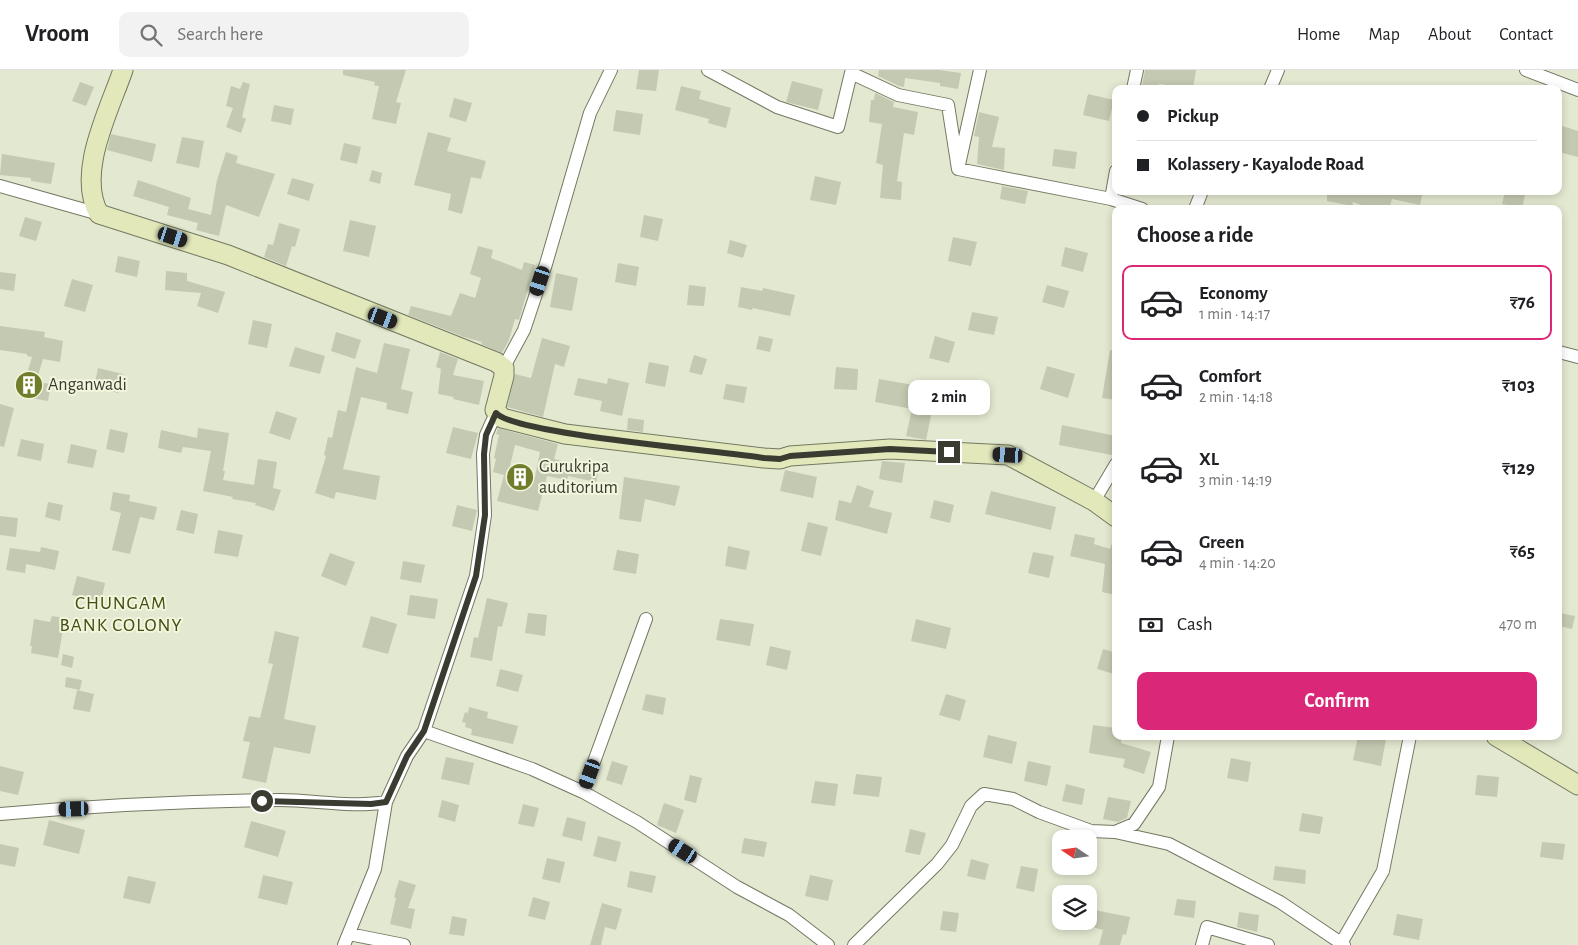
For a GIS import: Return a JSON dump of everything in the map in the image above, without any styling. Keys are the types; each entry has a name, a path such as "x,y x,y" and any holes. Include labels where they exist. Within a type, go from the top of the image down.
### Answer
{"main road":[{"path":"123,70 92,165 92,201 99,214 228,255 496,362 504,367 504,376 496,413 513,422 565,434 722,451 764,458 780,459 790,456 890,449 1008,455 1094,501 1112,514"},
{"path":"1503,740 1578,785"}],"street":[{"path":"504,367 524,330 546,264 590,113 611,70"},
{"path":"708,70 777,107 838,127 851,73 898,95 948,105 958,169"},
{"path":"958,169 980,70"},
{"path":"1134,85 1137,70"},
{"path":"1272,85 1278,70"},
{"path":"1526,70 1578,90"},
{"path":"958,169 1111,198 1131,205"},
{"path":"0,186 99,214"},
{"path":"1111,198 1112,193"},
{"path":"1562,353 1578,357"},
{"path":"404,945 346,940 375,869 386,802 407,756 424,731 476,576 485,515 484,454 486,435 496,413"},
{"path":"1094,501 1112,471"},
{"path":"583,792 646,619"},
{"path":"424,731 532,769 583,792 637,822 737,886 789,916 828,945"},
{"path":"1115,832 1134,824 1159,787 1167,740"},
{"path":"854,945 937,864 952,845 971,806 984,794 1013,799 1039,812 1091,831 1115,832 1169,844 1280,902 1342,944 1383,871 1409,740"},
{"path":"0,814 56,809 281,800 371,804 386,802"},
{"path":"1202,945 1207,927 1268,945"}],"building":[{"path":"343,70 406,70 396,102 401,103 396,124 372,119 379,86 374,85 375,82 343,75"},
{"path":"639,70 659,70 656,91 636,89"},
{"path":"879,70 939,70 961,73 958,89 940,86 940,83 905,78 904,87 899,86 878,76"},
{"path":"1145,70 1196,70 1194,85 1142,85"},
{"path":"792,81 823,89 818,110 786,102"},
{"path":"80,82 94,87 86,106 72,101"},
{"path":"243,82 250,84 242,117 246,119 241,133 226,127 233,108 226,106 231,86 240,89"},
{"path":"681,86 701,91 699,99 731,108 726,128 708,123 709,119 675,110"},
{"path":"875,93 894,102 893,107 918,112 914,135 904,133 897,181 902,182 901,200 880,198 883,165 876,163 882,124 869,122 871,100 874,100"},
{"path":"1088,94 1112,100 1109,121 1083,115"},
{"path":"454,98 472,103 466,122 449,117"},
{"path":"274,105 294,109 291,125 271,121"},
{"path":"616,110 643,114 640,135 613,131"},
{"path":"979,112 999,117 992,147 1005,148 1004,170 977,164 979,137 974,136"},
{"path":"1562,126 1578,131 1578,157 1562,153"},
{"path":"428,132 451,138 447,151 486,161 481,179 471,177 462,214 448,210 451,194 414,185"},
{"path":"111,134 156,144 152,162 107,150"},
{"path":"182,137 204,141 199,168 176,163"},
{"path":"344,143 361,147 357,164 340,160"},
{"path":"1054,149 1077,152 1075,169 1052,166"},
{"path":"226,152 238,156 236,163 275,174 259,217 226,205 219,236 196,230 198,223 167,215 169,207 133,196 138,180 191,198 188,209 211,215 217,180"},
{"path":"2,154 55,163 51,184 31,181 31,178 0,175"},
{"path":"372,170 382,173 380,184 369,181"},
{"path":"815,176 841,182 836,205 810,200"},
{"path":"292,178 314,184 309,201 287,194"},
{"path":"1002,186 1028,191 1025,204 1000,199"},
{"path":"1327,195 1422,195 1420,205 1392,199 1390,205 1361,205 1353,202 1352,205 1347,205 1327,201"},
{"path":"1504,195 1525,195 1523,205 1502,204"},
{"path":"644,215 663,219 658,241 640,237"},
{"path":"25,217 42,222 36,241 19,236"},
{"path":"350,220 376,226 369,257 343,251"},
{"path":"279,223 300,229 295,247 292,246 286,266 264,257 268,244 273,245"},
{"path":"953,237 977,242 971,266 948,261"},
{"path":"730,240 747,245 743,258 727,253"},
{"path":"478,246 493,250 491,258 522,270 524,262 535,265 519,320 515,319 509,340 502,353 481,344 482,342 408,315 411,306 451,316 460,293 475,298 481,278 470,274"},
{"path":"1065,247 1088,253 1083,272 1061,266"},
{"path":"118,256 140,261 137,277 115,272"},
{"path":"618,263 639,267 636,286 615,282"},
{"path":"166,271 187,273 187,281 225,292 218,313 197,306 201,293 165,290"},
{"path":"0,272 16,274 14,291 0,289"},
{"path":"556,273 578,278 572,311 550,307"},
{"path":"72,279 93,285 85,312 64,306"},
{"path":"689,285 706,287 704,306 687,305"},
{"path":"1047,285 1069,291 1064,308 1042,302"},
{"path":"741,287 762,291 763,288 795,295 790,316 753,308 752,310 738,307"},
{"path":"972,312 998,317 994,335 968,330"},
{"path":"253,320 272,324 267,348 248,344"},
{"path":"0,326 45,332 44,337 63,341 60,362 43,359 36,382 51,384 48,401 20,396 32,357 27,356 27,354 0,350"},
{"path":"336,332 361,340 355,359 331,351"},
{"path":"759,336 773,339 770,352 756,349"},
{"path":"935,336 955,342 949,363 929,358"},
{"path":"542,338 570,346 564,367 555,364 543,417 507,407 515,374 531,378"},
{"path":"384,343 410,349 401,389 413,392 408,414 386,409 387,403 361,397 343,469 380,476 376,500 336,492 334,499 315,493 326,456 324,455 328,437 332,438 338,410 346,412 356,367 377,373"},
{"path":"295,347 325,356 320,374 289,366"},
{"path":"1110,350 1112,350 1112,399 1102,398"},
{"path":"440,352 458,359 453,375 484,381 479,405 438,394 441,369 436,367"},
{"path":"694,355 707,359 702,375 689,372"},
{"path":"649,362 669,366 665,387 645,383"},
{"path":"1047,366 1075,374 1068,398 1040,389"},
{"path":"836,367 858,369 857,390 834,389"},
{"path":"98,368 123,374 118,393 94,387"},
{"path":"578,378 607,384 608,378 629,383 622,416 600,411 602,401 574,395"},
{"path":"879,379 925,387 926,382 945,387 940,408 933,406 926,440 906,436 912,409 875,402"},
{"path":"726,384 747,387 744,403 723,399"},
{"path":"0,404 14,408 4,447 0,446"},
{"path":"276,411 297,418 290,440 269,433"},
{"path":"628,418 644,420 643,432 627,430"},
{"path":"1062,425 1112,435 1112,455 1059,445"},
{"path":"453,427 478,433 471,459 446,453"},
{"path":"198,428 229,433 223,480 254,485 258,459 277,462 273,488 281,490 274,511 255,505 256,503 203,491 211,451 183,447 181,453 158,448 161,430 197,438"},
{"path":"498,428 558,444 554,459 599,470 596,482 568,476 567,480 547,476 538,511 497,501 504,475 493,472 499,435 496,434","holes":["515,445 540,452 535,477 509,470"]},
{"path":"110,429 128,433 124,453 106,449"},
{"path":"21,439 44,444 41,461 17,456"},
{"path":"71,444 97,450 93,468 67,463"},
{"path":"882,461 905,463 902,483 879,479"},
{"path":"785,470 817,477 813,498 780,491"},
{"path":"624,477 680,486 675,506 645,499 641,522 619,519"},
{"path":"857,485 874,491 869,507 892,513 887,534 835,520 839,500 851,503"},
{"path":"991,491 1056,507 1051,530 985,514"},
{"path":"113,492 130,495 129,501 157,507 154,520 140,517 130,554 112,550 121,513 110,510"},
{"path":"934,500 954,505 950,523 930,518"},
{"path":"48,502 63,505 60,521 45,517"},
{"path":"457,505 477,510 472,531 452,526"},
{"path":"181,510 198,514 194,534 176,530"},
{"path":"0,516 18,518 16,537 0,535"},
{"path":"808,522 828,527 821,556 801,551"},
{"path":"218,530 243,535 238,557 214,553"},
{"path":"1075,534 1095,538 1094,544 1110,549 1112,544 1112,594 1102,592 1105,564 1070,556"},
{"path":"728,546 750,551 746,570 725,566"},
{"path":"41,547 59,551 55,570 26,564 25,573 6,570 10,548 40,552"},
{"path":"617,550 639,554 636,574 613,570"},
{"path":"1033,552 1054,556 1049,578 1028,573"},
{"path":"330,553 355,562 346,586 321,576"},
{"path":"403,561 425,565 421,583 400,579"},
{"path":"77,576 105,583 101,602 72,595"},
{"path":"410,595 438,599 435,619 407,615"},
{"path":"487,598 508,603 502,627 498,626 492,661 470,657 474,637 478,638"},
{"path":"528,613 547,615 545,636 525,633"},
{"path":"1562,613 1575,616 1572,629 1562,627"},
{"path":"52,616 65,618 58,658 31,653 32,646 30,646 34,619 50,622"},
{"path":"371,616 397,624 388,654 362,647"},
{"path":"720,619 754,624 750,646 716,640"},
{"path":"916,619 951,628 946,649 911,641"},
{"path":"275,631 299,637 284,719 316,726 310,754 274,747 266,783 242,778 250,742 243,741 249,716 260,718 273,664 268,663"},
{"path":"770,646 791,651 787,670 766,665"},
{"path":"1103,649 1112,652 1112,673 1097,669"},
{"path":"63,654 74,657 72,668 61,665"},
{"path":"500,669 523,675 518,692 496,686"},
{"path":"66,677 82,680 80,690 65,687"},
{"path":"77,690 94,694 90,712 73,709"},
{"path":"646,694 666,698 663,715 642,710"},
{"path":"946,694 966,700 960,721 939,715"},
{"path":"469,707 488,712 487,718 518,726 513,744 471,735 472,729 465,727 466,723 462,722 465,712 468,713"},
{"path":"1093,725 1112,727 1112,740 1121,740 1121,743 1151,752 1144,774 1123,767 1125,759 1089,753"},
{"path":"988,735 1017,742 1012,764 983,757"},
{"path":"1357,740 1386,740 1381,766 1353,760"},
{"path":"446,757 474,763 469,785 441,779"},
{"path":"1231,758 1251,762 1248,782 1227,778"},
{"path":"612,761 628,766 622,785 606,780"},
{"path":"1028,761 1051,766 1047,786 1024,781"},
{"path":"0,766 24,772 18,795 0,791"},
{"path":"856,774 882,777 879,797 853,794"},
{"path":"690,775 702,778 696,803 684,800"},
{"path":"1477,775 1499,777 1497,797 1475,795"},
{"path":"815,781 838,784 835,806 811,803"},
{"path":"1066,784 1085,789 1082,805 1062,801"},
{"path":"1108,797 1131,801 1127,818 1118,822 1103,819"},
{"path":"442,800 459,805 455,822 438,817"},
{"path":"664,803 684,810 676,833 657,825"},
{"path":"523,804 539,808 534,827 518,824"},
{"path":"1302,813 1323,817 1320,834 1299,831"},
{"path":"567,817 586,822 582,841 562,836"},
{"path":"49,820 85,830 79,854 43,845"},
{"path":"251,821 286,831 278,857 244,847"},
{"path":"910,829 926,833 920,855 905,852"},
{"path":"598,836 621,842 616,862 593,856"},
{"path":"744,838 767,842 764,857 741,853"},
{"path":"1542,842 1565,844 1563,860 1540,857"},
{"path":"0,844 19,848 15,867 0,864"},
{"path":"547,858 565,862 560,883 542,879"},
{"path":"971,859 989,864 985,880 967,876"},
{"path":"1021,866 1038,869 1034,892 1016,888"},
{"path":"1275,866 1306,870 1305,884 1273,880"},
{"path":"630,871 656,876 652,893 627,887"},
{"path":"263,875 293,882 287,905 258,898"},
{"path":"810,875 833,880 828,901 805,896"},
{"path":"128,876 156,882 150,904 123,898"},
{"path":"399,880 416,885 408,908 415,909 411,929 390,924"},
{"path":"533,897 550,902 545,920 528,916"},
{"path":"1177,899 1196,901 1194,918 1174,915"},
{"path":"602,903 622,909 616,930 605,927 601,945 590,945"},
{"path":"943,911 959,913 956,932 940,930"},
{"path":"1097,911 1130,917 1126,935 1123,934 1120,945 1099,945 1103,930 1097,928"},
{"path":"1239,912 1259,915 1257,932 1237,927"},
{"path":"1397,914 1423,919 1419,940 1393,935"},
{"path":"452,916 467,919 464,936 449,934"}],"place":[{"name":"Anganwadi","path":"29,385"},
{"name":"Gurukripa auditorium","path":"520,477"}],"district":[{"name":"CHUNGAM BANK COLONY","path":"121,614"}],"route":[{"path":"262,801 281,800 371,804 386,802 407,756 424,731 452,653 476,576 485,515 484,454 486,435 490,421 496,413 498,416 513,422 565,434 730,452 764,458 780,459 790,456 890,449 949,452"}]}
